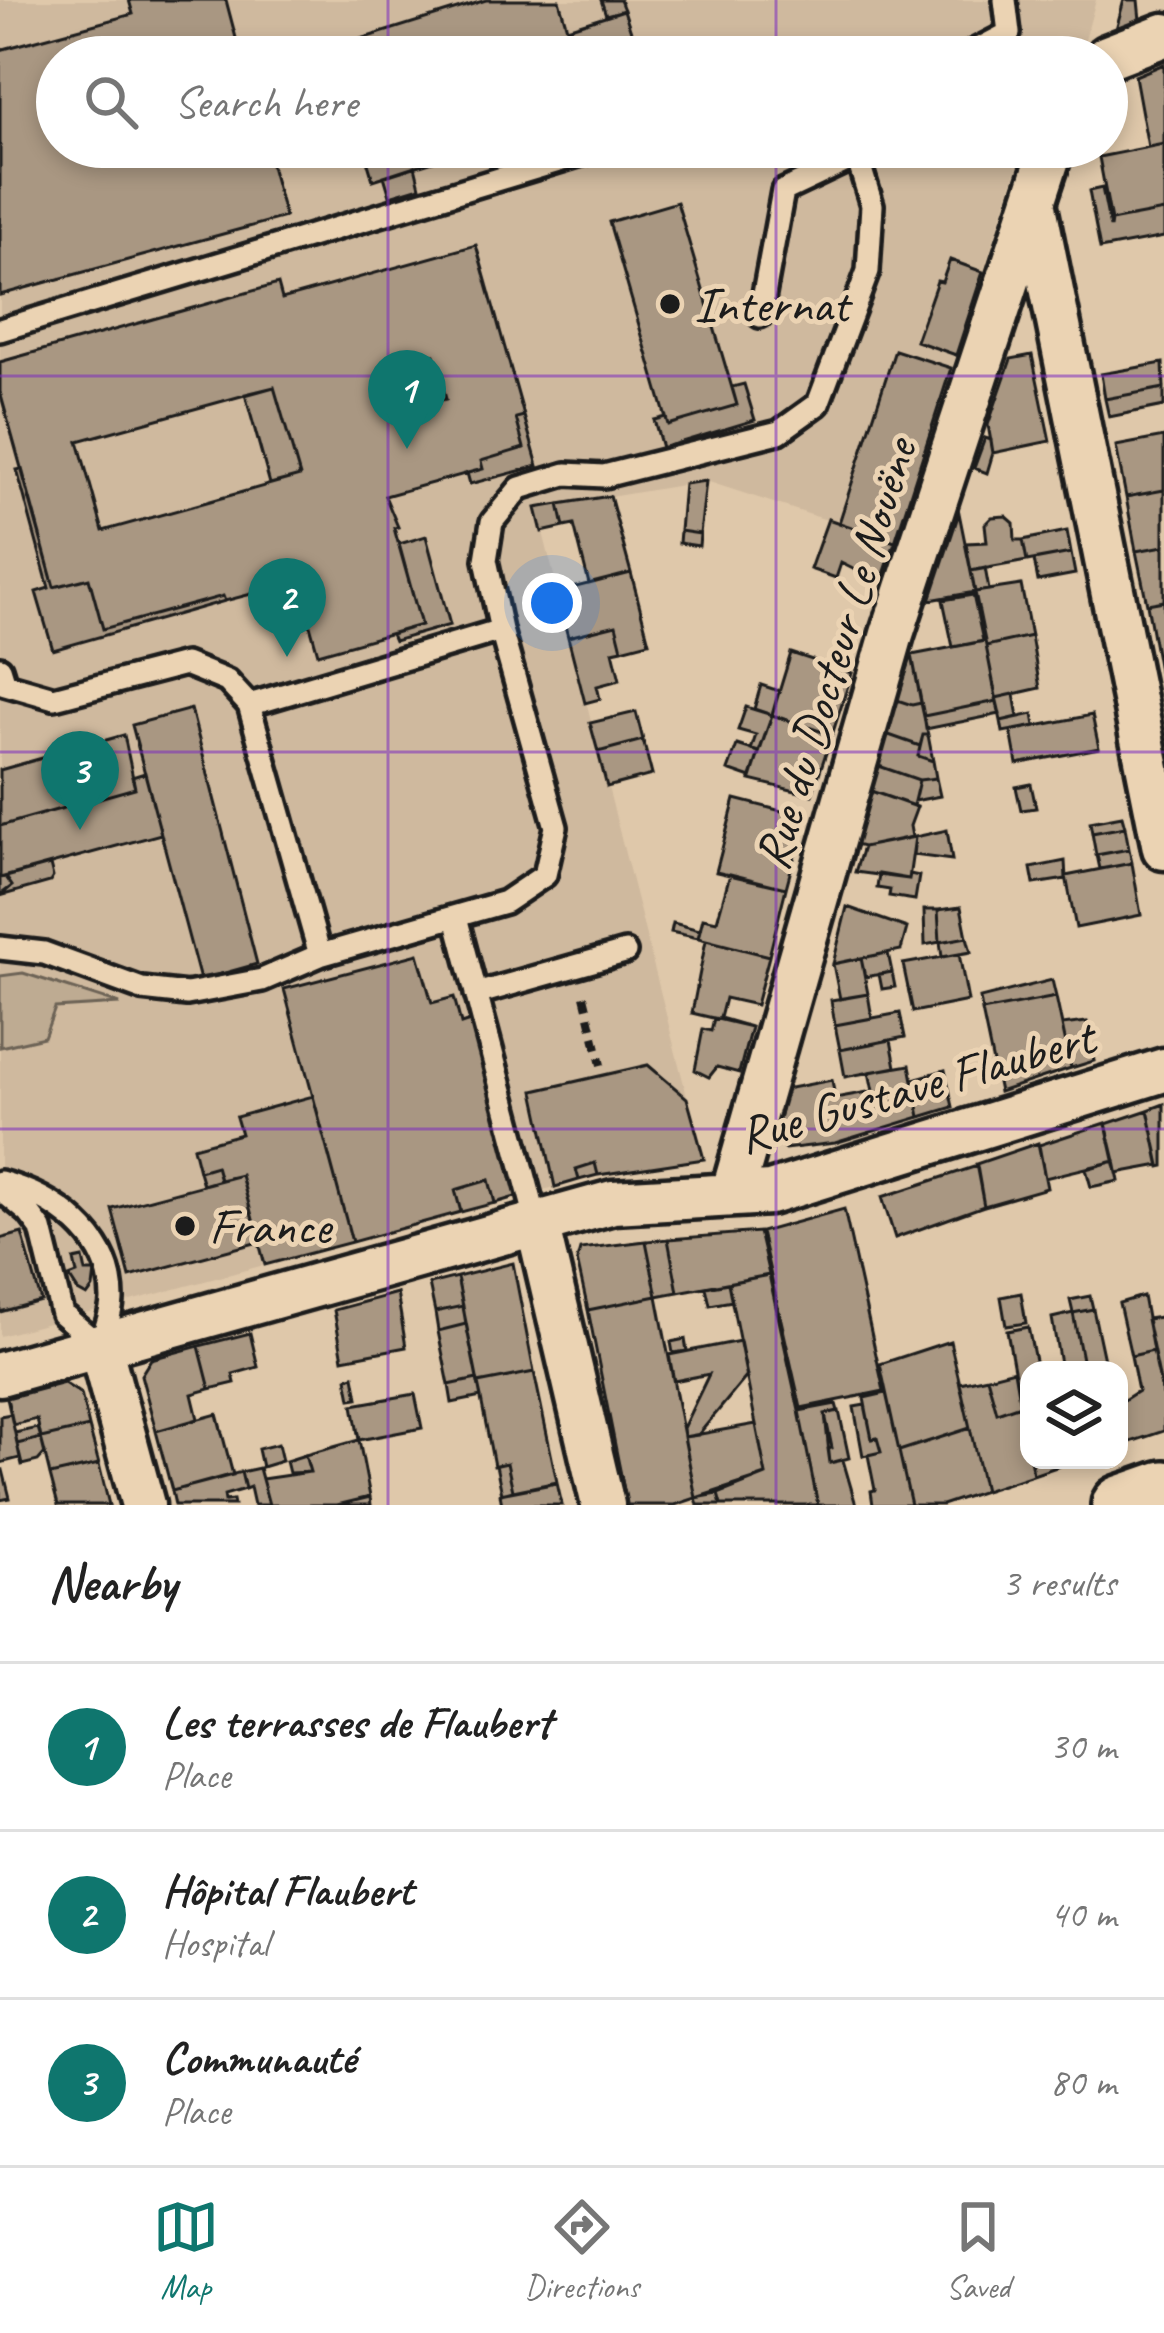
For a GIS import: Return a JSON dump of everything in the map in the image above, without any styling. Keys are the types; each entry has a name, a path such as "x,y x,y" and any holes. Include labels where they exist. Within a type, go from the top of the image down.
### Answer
{"main road":[{"path":"1121,1505 1164,1490"}],"street":[{"path":"1128,49 1164,34"},
{"name":"Rue du Docteur Le Nouëne","path":"732,1195 892,634 1045,168"},
{"path":"1034,201 1164,848"},
{"name":"Rue Gustave Flaubert","path":"0,1374 613,1202 770,1193 1164,1070"},
{"path":"537,1223 603,1505"},
{"path":"100,1346 143,1505"}],"lane":[{"path":"1003,36 1009,33 1005,0"},
{"path":"0,330 536,168"},
{"path":"760,316 783,191 826,168"},
{"path":"0,947 44,953 142,989 187,994 262,980 320,955 505,902 545,875 556,827 486,560 492,522 520,488 566,474 604,476 778,431 818,404 868,271 872,205 861,168"},
{"path":"249,705 501,630"},
{"path":"0,668 4,684 55,698 185,664 227,681 249,705 320,955"},
{"path":"456,916 537,1223"},
{"path":"476,994 625,952"},
{"path":"0,1185 21,1187 64,1211 100,1246 112,1300 100,1346 62,1314 41,1229 0,1185"}],"path":[{"path":"577,965 601,1065"}],"shaded area":[{"path":"0,0 1096,0 1086,36 36,36 36,168 1017,168 895,542 706,481 537,509 703,1159 614,1171 0,1336"},
{"path":"23,973 120,1004 55,1008 44,1037 0,1047 0,976"}],"building":[{"path":"129,0 226,0 235,36 52,36 133,14"},
{"path":"486,0 559,0 567,28 624,10 632,36 370,36"},
{"path":"601,0 620,0 624,10 606,15"},
{"path":"1124,0 1138,0 1140,20 1116,29"},
{"path":"36,40 36,168 272,168 285,217 0,295 0,50"},
{"path":"1164,64 1164,144 1148,147 1135,76"},
{"path":"1164,144 1164,211 1111,221 1101,168 1128,168 1128,151"},
{"path":"369,168 411,168 373,180"},
{"path":"415,168 420,187 390,196 384,176"},
{"path":"1102,188 1110,228 1111,221 1164,211 1164,237 1100,249 1089,191"},
{"name":"Internat","path":"677,202 737,405 668,425 609,222"},
{"path":"476,245 524,416 516,418 524,448 481,461 483,469 385,496 398,527 394,528 421,625 318,654 296,575 257,587 259,592 225,601 223,596 103,629 89,578 54,587 0,392 0,362 278,284 282,299","holes":["434,355 446,399 403,410 391,367","274,387 300,476 103,531 78,441"]},
{"path":"950,260 983,272 956,355 916,341 937,281 942,282"},
{"path":"895,350 951,368 895,542 839,523"},
{"path":"1032,355 1050,441 993,453 988,425 1011,359"},
{"path":"1163,363 1164,388 1105,399 1101,374"},
{"path":"744,384 755,420 662,448 654,420 666,417 668,425 737,405 732,387"},
{"path":"274,387 300,476 270,484 245,394"},
{"path":"1164,388 1164,406 1109,417 1105,399"},
{"path":"524,416 538,466 470,484 467,473 483,469 481,461 524,448 516,418"},
{"path":"1164,437 1164,490 1126,497 1116,446"},
{"path":"985,438 991,440 993,453 987,473 974,468"},
{"path":"22,469 54,587 89,578 103,629 223,596 225,601 53,650 36,592 49,588 17,470"},
{"path":"706,481 700,534 680,531 684,484"},
{"path":"1164,490 1164,546 1136,551 1126,497"},
{"path":"610,496 631,573 589,584 574,525 564,527 559,504"},
{"path":"559,504 564,527 542,532 536,508"},
{"path":"959,513 975,592 930,600"},
{"path":"1006,516 1014,523 1015,540 1023,540 1027,561 971,571 966,543 987,542 985,524 992,517"},
{"path":"828,519 895,542 881,583 841,563 836,578 810,569"},
{"path":"680,531 700,534 699,546 679,543"},
{"path":"1067,531 1071,553 1027,561 1023,540"},
{"path":"426,536 450,625 394,641 391,634 421,625 399,544"},
{"path":"1164,546 1164,601 1147,604 1136,551"},
{"path":"1071,553 1075,574 1038,581 1034,560"},
{"path":"985,568 989,590 975,592 971,571"},
{"path":"631,573 649,642 622,649 616,625 568,637 556,592"},
{"path":"296,575 297,581 259,592 257,587"},
{"path":"1021,585 1031,636 986,646 975,592"},
{"path":"973,595 983,641 953,647 943,600"},
{"path":"1164,601 1164,652 1156,654 1147,604"},
{"path":"616,625 622,649 613,651 620,680 597,686 600,699 585,703 568,637"},
{"path":"1031,636 1040,688 996,698 986,646"},
{"path":"985,641 997,701 924,716 912,655"},
{"path":"1164,652 1164,692 1163,692 1156,654"},
{"path":"791,653 852,673 832,735 772,715"},
{"path":"912,655 921,703 912,705 897,700"},
{"path":"761,685 779,691 772,715 754,709"},
{"path":"1014,694 1018,717 1001,721 996,698"},
{"path":"897,700 921,703 928,735 923,735 920,746 886,734"},
{"path":"997,701 1000,714 926,729 924,716"},
{"path":"746,707 772,715 759,752 751,750 756,735 738,730"},
{"path":"191,709 257,964 200,980 132,725"},
{"path":"636,712 643,740 598,752 590,723"},
{"path":"1033,714 1035,726 1003,732 1001,721"},
{"path":"772,715 832,735 812,795 750,780"},
{"path":"1092,715 1099,748 1017,764 1011,731"},
{"path":"886,734 920,746 918,756 933,761 936,778 919,780 876,765"},
{"path":"124,735 135,788 0,826 0,770"},
{"path":"923,735 928,735 933,761 918,756"},
{"path":"643,740 652,775 607,787 598,752"},
{"path":"737,745 759,752 751,778 728,770"},
{"path":"876,765 919,780 913,806 868,790"},
{"path":"145,773 161,834 0,878 0,826 135,788 132,777"},
{"path":"936,778 940,796 914,801 919,780"},
{"path":"1031,784 1036,808 1021,810 1016,787"},
{"path":"868,790 917,807 910,826 912,837 863,847 851,844"},
{"path":"735,799 805,817 786,888 716,872"},
{"path":"1122,816 1125,827 1092,833 1090,822"},
{"path":"1125,827 1129,849 1096,855 1092,833"},
{"path":"947,830 952,860 913,855 915,837"},
{"path":"915,837 909,879 855,872 863,847"},
{"path":"1129,849 1132,863 1100,869 1097,855"},
{"path":"1065,861 1066,879 1034,884 1031,868"},
{"path":"1132,863 1141,915 1076,928 1066,876"},
{"path":"50,865 50,882 0,896 12,886 6,877"},
{"path":"730,874 786,888 769,956 698,938 703,918 717,921"},
{"path":"879,874 919,876 915,900 889,896 890,890 877,888"},
{"path":"6,877 12,886 0,895 0,878"},
{"path":"847,907 907,928 901,950 833,964"},
{"path":"961,907 967,937 940,942 938,910"},
{"path":"924,910 938,910 940,942 925,945"},
{"path":"673,923 700,930 698,938 671,932"},
{"path":"967,937 971,952 942,957 940,942"},
{"path":"706,940 769,956 756,1005 725,998 720,1018 751,1027 692,1013"},
{"path":"888,953 892,972 865,977 861,958"},
{"path":"418,954 432,1003 454,997 461,1024 473,1020 522,1195 495,1203 489,1180 455,1190 461,1212 352,1242 284,989"},
{"path":"959,954 968,1001 913,1012 903,964"},
{"path":"861,958 868,994 840,999 833,964"},
{"path":"892,972 895,987 882,989 879,974"},
{"path":"1052,980 1056,997 982,1011 980,998"},
{"path":"868,994 872,1018 835,1025 831,1000"},
{"path":"1056,997 1071,1068 999,1092 982,1011"},
{"path":"900,1013 905,1037 840,1050 835,1025"},
{"path":"714,1018 751,1027 739,1073 717,1067 709,1077 695,1070 703,1029 711,1031"},
{"path":"1087,1022 1094,1061 1071,1068 1062,1025"},
{"path":"891,1040 896,1067 845,1077 840,1050"},
{"path":"648,1065 687,1098 704,1159 598,1175 595,1163 576,1169 579,1180 555,1187 534,1091"},
{"path":"910,1065 920,1117 835,1143 785,1149 775,1140 785,1089 832,1080 835,1098 873,1091 869,1072"},
{"path":"945,1070 953,1107 920,1117 913,1079"},
{"path":"313,1096 352,1242 265,1265 241,1175 220,1180 216,1166 199,1171 193,1147 241,1134 236,1117"},
{"path":"1164,1104 1164,1166 1160,1167 1148,1110"},
{"path":"1148,1110 1160,1165 1117,1173 1106,1124"},
{"path":"1106,1123 1115,1161 1045,1178 1039,1145"},
{"path":"1038,1143 1047,1188 984,1206 976,1164"},
{"path":"1115,1161 1119,1181 1091,1187 1086,1169"},
{"path":"595,1163 598,1175 579,1180 576,1169"},
{"path":"216,1166 220,1180 203,1185 199,1171"},
{"path":"977,1166 984,1206 895,1238 882,1197"},
{"name":"France","path":"241,1175 259,1242 130,1277 112,1209"},
{"path":"489,1180 495,1203 461,1212 455,1190"},
{"path":"844,1209 884,1391 801,1408 761,1232"},
{"path":"759,1232 769,1275 678,1292 668,1239"},
{"path":"22,1233 41,1301 0,1312 0,1239"},
{"path":"668,1239 678,1292 657,1296 646,1241"},
{"path":"646,1241 657,1296 588,1310 577,1260 580,1249"},
{"path":"83,1258 86,1272 95,1272 87,1296 69,1277 77,1274 74,1260"},
{"path":"513,1263 534,1372 478,1383 457,1277"},
{"path":"769,1275 818,1505 721,1505 718,1494 766,1475 728,1283"},
{"path":"457,1277 463,1306 435,1312 429,1284"},
{"path":"728,1283 732,1301 710,1305 706,1287"},
{"path":"397,1293 406,1347 343,1359 334,1310"},
{"path":"1021,1293 1026,1323 1006,1326 1001,1297"},
{"path":"657,1296 696,1498 675,1505 627,1505 588,1310"},
{"path":"1090,1296 1093,1309 1073,1313 1070,1300"},
{"path":"1143,1296 1153,1351 1131,1356 1119,1303"},
{"path":"463,1306 466,1324 438,1331 435,1312"},
{"path":"1093,1309 1104,1361 1082,1361 1073,1313"},
{"path":"1073,1313 1082,1361 1059,1361 1052,1318"},
{"path":"1160,1317 1164,1334 1164,1401 1147,1319"},
{"path":"466,1324 477,1379 449,1385 438,1331"},
{"path":"1028,1327 1035,1361 1020,1361 1018,1391 1007,1331"},
{"path":"250,1333 258,1367 233,1374 235,1383 210,1389 199,1346"},
{"path":"685,1339 687,1351 673,1353 671,1342"},
{"path":"740,1341 747,1376 698,1435 684,1437 683,1428 709,1374 674,1381 669,1355"},
{"path":"950,1341 970,1428 899,1451 880,1364"},
{"path":"199,1346 210,1389 192,1394 198,1419 156,1431 141,1375 151,1359"},
{"path":"1153,1351 1164,1401 1164,1431 1128,1443 1128,1397 1138,1391 1131,1356"},
{"path":"1014,1370 1020,1405 997,1413 987,1377"},
{"path":"534,1372 557,1482 513,1491 507,1463 494,1466 478,1383"},
{"path":"354,1376 358,1398 351,1399 347,1378"},
{"path":"987,1377 997,1413 1020,1405 1020,1469 1032,1469 1033,1475 984,1491 960,1383"},
{"path":"477,1379 481,1397 452,1403 449,1385"},
{"path":"64,1383 81,1394 89,1427 41,1438 37,1419 13,1425 7,1398"},
{"path":"886,1393 911,1505 873,1505 868,1455 881,1452 877,1438 872,1439 864,1398"},
{"path":"415,1394 422,1428 359,1440 353,1405"},
{"path":"836,1404 838,1411 825,1414 830,1463 843,1460 856,1505 818,1505 799,1411"},
{"path":"865,1405 872,1439 877,1438 881,1452 863,1456 854,1407"},
{"path":"839,1411 849,1458 830,1463 825,1414"},
{"path":"11,1414 20,1458 0,1463 0,1416"},
{"path":"217,1414 233,1475 172,1491 156,1431"},
{"path":"756,1424 766,1475 696,1498 684,1437"},
{"path":"89,1427 99,1464 50,1475 41,1438"},
{"path":"38,1428 41,1438 17,1444 15,1433"},
{"path":"970,1428 984,1491 942,1505 911,1505 899,1451"},
{"path":"41,1438 45,1453 38,1461 22,1465 17,1444"},
{"path":"359,1440 370,1497 337,1505 269,1505 262,1479 310,1472 305,1455"},
{"path":"278,1444 282,1461 262,1467 258,1449"},
{"path":"305,1455 310,1472 289,1473 286,1461"},
{"path":"507,1463 513,1491 502,1494 496,1465"},
{"path":"99,1464 109,1505 58,1505 50,1475"},
{"path":"259,1468 269,1505 254,1505 250,1487 245,1489 241,1472"},
{"path":"0,1471 10,1498 0,1500"},
{"path":"241,1472 245,1489 224,1495 234,1505 175,1505 172,1491"},
{"path":"557,1483 562,1505 502,1505 500,1494"},
{"path":"718,1494 721,1505 698,1505 696,1498"},
{"path":"370,1497 371,1505 338,1505"}],"place":[{"name":"Internat","path":"670,304"},
{"name":"Les terrasses de Flaubert","path":"407,449"},
{"name":"Hôpital Flaubert","path":"287,657"},
{"name":"Communauté","path":"80,830"},
{"name":"France","path":"185,1226"}]}
